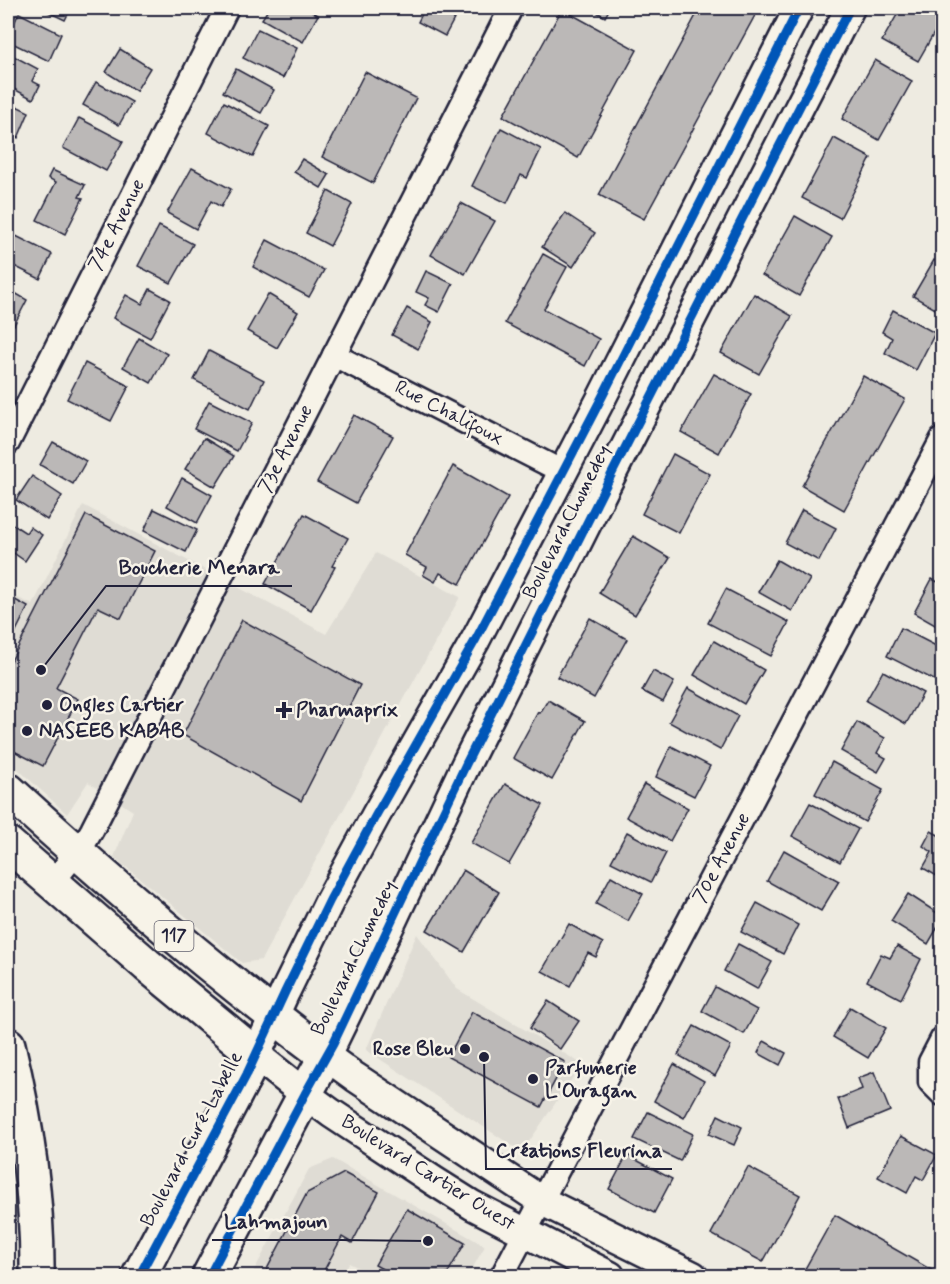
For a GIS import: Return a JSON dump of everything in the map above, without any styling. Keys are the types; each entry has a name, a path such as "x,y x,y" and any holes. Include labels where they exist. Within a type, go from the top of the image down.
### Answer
{"main road":[{"name":"117","path":"8,790 166,929 326,1056"},
{"name":"Boulevard Curé-Labelle","path":"8,844 147,965 256,1055 139,1276"},
{"path":"8,1045 15,1109 34,1205 37,1276"},
{"path":"209,1276 326,1056"}],"street":[{"name":"74e Avenue","path":"8,443 227,8"},
{"name":"73e Avenue","path":"52,883 92,830 511,8"},
{"name":"Boulevard Chomedey","path":"274,1017 330,900 477,639 799,8"},
{"name":"Boulevard Chomedey","path":"326,1056 471,753 850,8"},
{"name":"Rue Chalifoux","path":"334,355 563,472"},
{"name":"70e Avenue","path":"502,1276 942,439"},
{"name":"Boulevard Curé-Labelle","path":"256,1055 274,1017"},
{"path":"942,1039 930,1062 930,1082 942,1094"},
{"name":"Boulevard Cartier Ouest","path":"256,1055 305,1094 362,1134 472,1205 610,1276"},
{"name":"Boulevard Cartier Ouest","path":"326,1056 542,1201 693,1276"}],"shaded area":[{"path":"83,505 326,634 376,553 460,597 261,960 242,963 114,857 133,811 88,782 67,814 8,760 8,593 33,605"},
{"path":"417,934 457,989 582,1064 522,1152 366,1050"},
{"path":"333,1159 485,1246 468,1276 375,1276 349,1263 341,1276 251,1276 309,1169"}],"building":[{"path":"40,8 71,8 65,20"},
{"path":"269,8 306,8 318,15 303,42 262,19"},
{"path":"425,8 459,10 445,36 418,22"},
{"path":"590,8 610,8 605,17"},
{"path":"700,8 759,8 644,219 599,195"},
{"path":"901,8 942,8 942,19 918,61 882,41"},
{"path":"562,9 637,50 578,158 503,116"},
{"path":"19,13 61,34 49,61 8,41 8,36"},
{"path":"258,29 297,48 283,78 243,58"},
{"path":"120,49 150,68 136,91 106,72"},
{"path":"8,53 38,69 32,81 40,85 33,99 8,86"},
{"path":"875,60 912,81 879,140 842,119"},
{"path":"236,69 274,90 261,113 223,92"},
{"path":"365,72 416,98 373,183 322,157"},
{"path":"96,82 132,102 119,125 83,105"},
{"path":"8,102 29,112 18,138 8,133"},
{"path":"224,102 269,126 253,157 208,133"},
{"path":"79,118 123,141 106,171 63,148"},
{"path":"501,128 541,149 527,178 521,175 507,203 472,186"},
{"path":"834,138 871,158 840,218 802,198"},
{"path":"302,159 329,175 321,188 294,172"},
{"path":"192,168 231,189 221,207 211,201 196,229 167,213"},
{"path":"52,170 85,185 79,197 83,198 65,234 37,220 56,182 48,178"},
{"path":"328,191 352,204 330,246 306,233"},
{"path":"461,203 495,221 465,274 431,255"},
{"path":"565,213 595,233 573,267 542,247"},
{"path":"795,216 832,237 799,296 762,275"},
{"path":"159,226 193,244 171,283 138,266"},
{"path":"16,236 52,254 40,279 8,263 8,245 11,246"},
{"path":"267,240 324,270 309,297 253,267"},
{"path":"543,254 567,267 544,309 599,339 585,366 505,323"},
{"path":"934,260 942,265 942,313 913,296"},
{"path":"426,271 453,284 439,312 425,305 429,298 416,292"},
{"path":"8,289 27,300 14,325 8,321"},
{"path":"150,289 170,300 150,338 113,318 126,295 142,304"},
{"path":"268,294 298,312 277,348 247,331"},
{"path":"754,294 792,316 759,374 721,353"},
{"path":"407,308 432,322 418,349 392,335"},
{"path":"893,310 935,333 916,370 885,353 892,338 882,332"},
{"path":"139,338 167,354 151,383 123,367"},
{"path":"209,351 264,380 250,409 194,380"},
{"path":"85,363 129,386 111,421 67,399"},
{"path":"714,374 751,394 719,453 681,432"},
{"path":"863,376 905,399 844,510 802,486"},
{"path":"209,401 252,423 237,451 194,429"},
{"path":"354,415 393,436 356,503 317,482"},
{"path":"204,438 234,456 215,487 185,469"},
{"path":"53,442 86,461 73,484 40,465"},
{"path":"673,454 710,474 679,533 642,514"},
{"path":"453,466 508,497 460,584 440,573 435,582 423,575 427,567 405,555"},
{"path":"32,476 62,496 47,520 16,500"},
{"path":"182,478 212,495 197,523 167,506"},
{"path":"154,509 197,530 186,552 144,531"},
{"path":"802,510 836,528 819,561 785,543"},
{"path":"304,514 348,538 311,610 265,584"},
{"path":"86,515 155,551 121,618 98,607 56,688 78,699 43,766 8,748 8,667"},
{"path":"9,522 26,533 30,527 42,535 25,561 8,549"},
{"path":"633,536 670,558 635,615 599,593"},
{"path":"777,560 810,579 792,611 758,592"},
{"path":"932,579 942,584 942,629 914,613"},
{"path":"726,589 789,622 771,656 708,623"},
{"path":"8,596 28,607 8,647"},
{"path":"590,618 627,639 594,698 557,677"},
{"path":"242,620 360,685 301,801 183,735"},
{"path":"901,628 942,649 940,683 887,656"},
{"path":"714,641 764,670 744,704 694,675"},
{"path":"653,671 674,682 663,702 642,691"},
{"path":"883,671 923,693 906,724 866,701"},
{"path":"688,688 738,716 720,750 669,722"},
{"path":"548,700 585,721 552,780 513,758 538,712 540,713"},
{"path":"857,722 885,738 877,753 886,758 878,772 841,751"},
{"path":"671,746 710,766 694,796 656,777"},
{"path":"832,762 883,790 865,822 815,794"},
{"path":"505,784 543,805 509,864 471,843"},
{"path":"644,784 688,808 670,841 626,817"},
{"path":"810,803 858,829 840,862 792,836"},
{"path":"931,831 942,837 942,879 923,868 932,852 923,846"},
{"path":"627,832 666,853 651,882 611,862"},
{"path":"784,850 839,881 821,911 767,881"},
{"path":"463,870 499,892 464,952 427,930"},
{"path":"611,876 643,894 628,921 596,904"},
{"path":"908,894 942,916 928,944 891,921"},
{"path":"757,903 798,925 783,954 741,932"},
{"path":"569,924 603,943 596,957 588,953 570,986 542,971"},
{"path":"738,944 772,962 757,989 724,971"},
{"path":"897,946 921,959 901,999 867,981 881,954 890,958"},
{"path":"715,987 757,1010 744,1034 702,1011"},
{"path":"548,1001 579,1021 560,1049 530,1028"},
{"path":"850,1007 886,1028 868,1058 833,1037"},
{"path":"472,1012 565,1062 541,1107 448,1057"},
{"path":"694,1026 731,1046 715,1076 678,1055"},
{"path":"764,1041 786,1053 780,1065 758,1053"},
{"path":"674,1064 704,1081 684,1118 654,1101"},
{"path":"874,1072 890,1111 849,1128 838,1099 862,1089 858,1078"},
{"path":"648,1112 693,1134 680,1161 634,1139"},
{"path":"718,1115 742,1127 734,1145 709,1134"},
{"path":"901,1136 937,1155 923,1180 916,1176 907,1193 878,1177"},
{"path":"627,1155 672,1179 654,1213 609,1189"},
{"path":"748,1167 800,1195 763,1262 711,1234"},
{"path":"344,1173 379,1192 352,1243 342,1237 321,1276 276,1276 266,1271 307,1193"},
{"path":"407,1209 465,1243 446,1276 395,1276 375,1265"},
{"path":"835,1215 942,1276 801,1276"}],"cycle path":[{"path":"139,1276 247,1074 330,900 476,639 601,399 799,8"},
{"path":"209,1276 333,1044 466,764 850,8"}],"place":[{"name":"Boucherie Menara","path":"41,670"},
{"name":"Ongles Cartier","path":"47,705"},
{"name":"Pharmaprix","path":"284,710"},
{"name":"NASEEB KABAB","path":"27,731"},
{"name":"Rose Bleu","path":"465,1049"},
{"name":"Créations Fleurina","path":"484,1057"},
{"name":"Parfumerie L'Ouragan","path":"533,1079"},
{"name":"Lahmajoun","path":"428,1241"}]}
